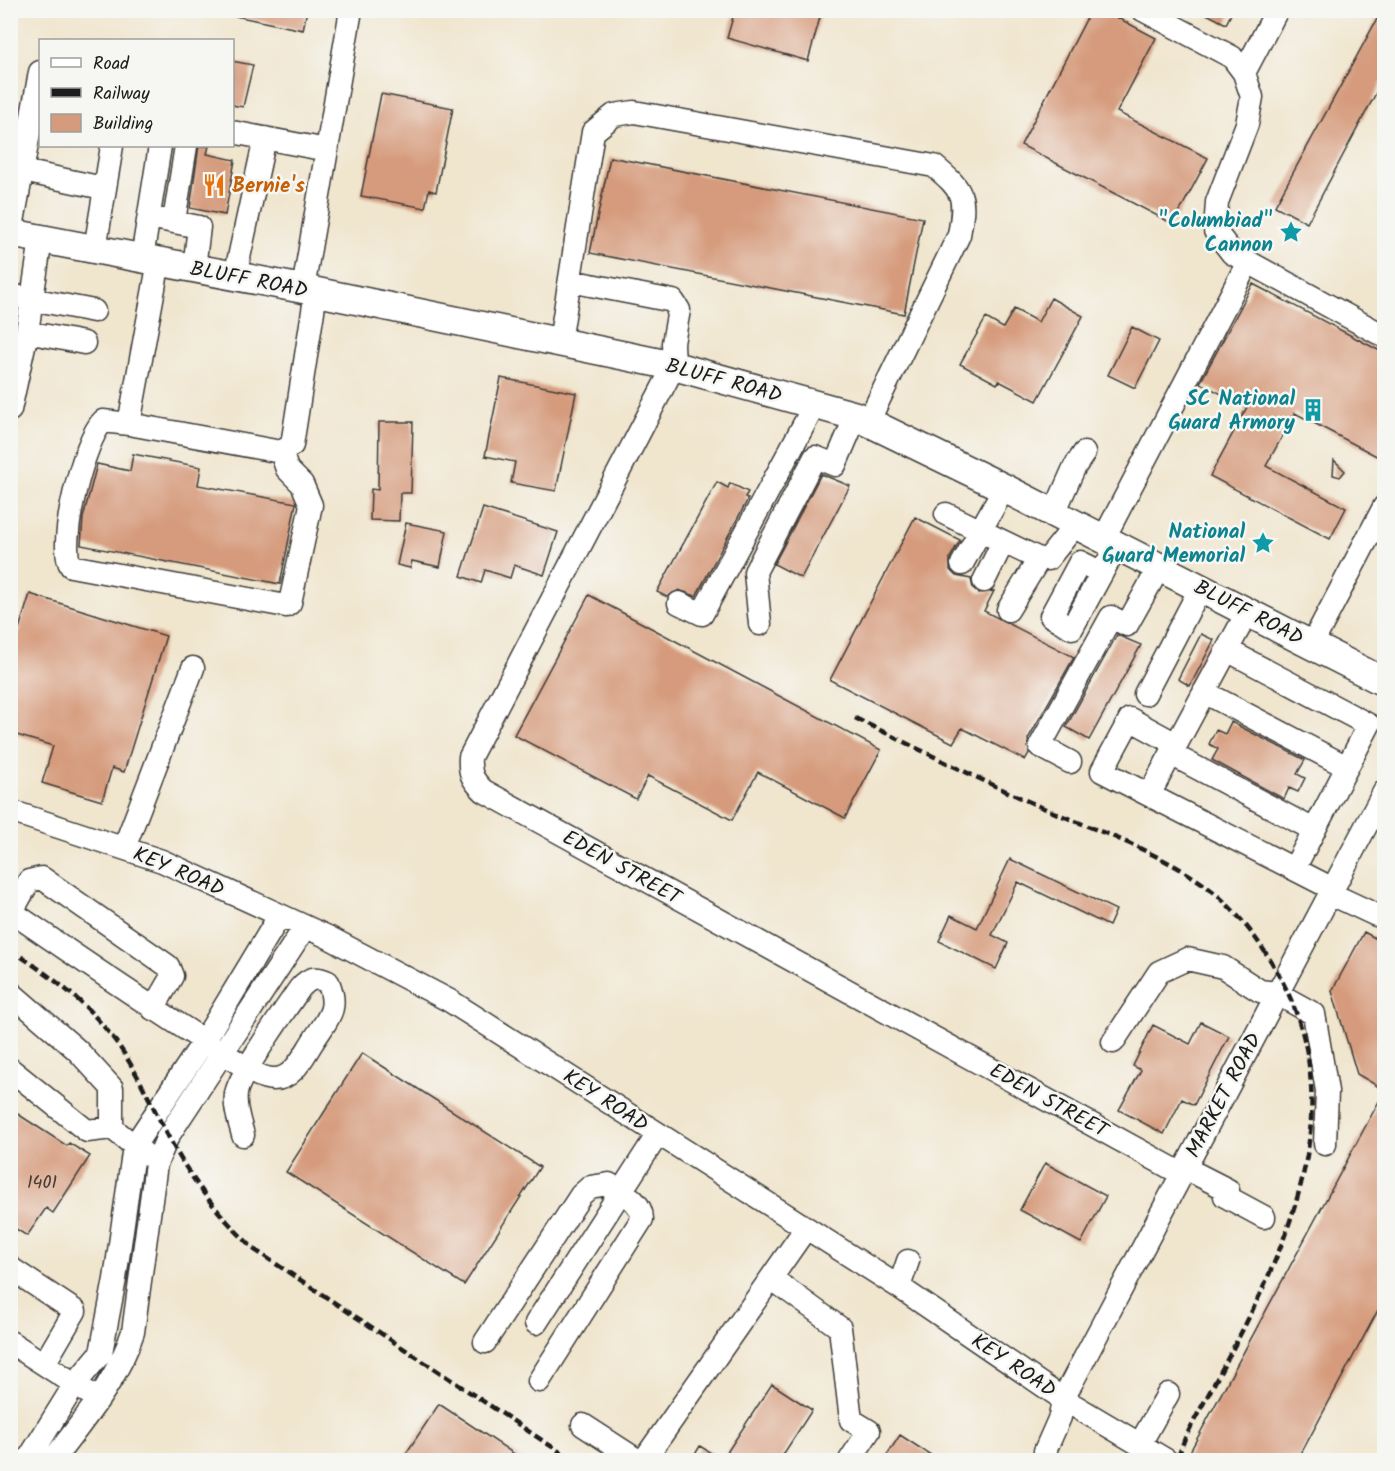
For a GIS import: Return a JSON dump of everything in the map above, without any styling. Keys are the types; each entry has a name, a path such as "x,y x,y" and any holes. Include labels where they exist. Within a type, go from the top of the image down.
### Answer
{"main road":[{"name":"BLUFF ROAD","path":"11,233 309,290 674,366 862,419 1111,541 1384,682"}],"street":[{"path":"281,452 288,470 302,484 311,505 291,603 286,606 71,566 65,545 81,467 95,429 103,421 281,452 292,445 327,150 351,10"},
{"path":"1143,10 1232,57 1244,73 1252,97 1247,124 1217,202 1215,231 1232,254 1384,336"},
{"path":"1244,73 1277,10"},
{"path":"11,233 39,78"},
{"path":"560,342 593,132 614,115 634,112 934,166 955,184 964,205 959,235 836,465 815,457 755,573 760,624"},
{"path":"234,132 327,150"},
{"path":"235,276 265,138"},
{"path":"95,249 112,147"},
{"path":"129,424 150,260 149,217 160,147"},
{"path":"174,221 186,147"},
{"path":"22,171 104,188"},
{"path":"149,217 199,227 194,268"},
{"path":"10,410 27,332 22,297 41,239"},
{"path":"1102,573 1111,541 1248,262"},
{"path":"570,281 673,302 680,309 673,343 674,366"},
{"path":"22,297 94,311"},
{"path":"27,332 84,343"},
{"name":"EDEN STREET","path":"674,366 470,757 471,776 484,791 1264,1217"},
{"path":"679,603 702,614 815,404"},
{"path":"946,514 1039,560 1048,559 1065,518 1074,468 1084,453"},
{"path":"962,564 1004,488"},
{"path":"1312,644 1384,507"},
{"path":"984,580 1003,542"},
{"path":"1008,610 1039,560"},
{"path":"1070,762 1040,746 1111,617 1127,625 1160,566"},
{"path":"1145,694 1201,587"},
{"path":"1149,795 1248,611"},
{"path":"1227,650 1370,725 1294,869"},
{"path":"124,848 193,668"},
{"path":"1204,692 1347,767"},
{"path":"1314,830 1174,749 1130,719 1102,771 1294,869 1376,915"},
{"name":"MARKET ROAD","path":"1048,1461 1045,1451 1060,1417 1063,1399 1276,993 1383,796"},
{"name":"KEY ROAD","path":"10,811 162,861 305,927 450,1001 899,1287 1063,1399 1153,1454"},
{"path":"153,1009 172,976 168,966 42,879 29,881 14,908 19,917 153,1009 248,1068 238,1082 236,1095 243,1136"},
{"path":"53,1461 99,1399 125,1357 133,1332 156,1164 280,915"},
{"path":"28,1461 75,1384 100,1353 115,1279 134,1146 214,1047 305,927"},
{"path":"1113,1042 1159,972 1187,958 1224,968 1260,991 1276,993 1314,1014 1327,1091 1325,1144"},
{"path":"10,992 77,1050 112,1088 112,1128"},
{"path":"10,1069 87,1131 112,1128 156,1164"},
{"path":"536,1323 658,1134"},
{"path":"485,1342 581,1195 590,1187 601,1184 609,1184 621,1191 637,1203 642,1210 642,1219 539,1381"},
{"path":"644,1461 806,1228"},
{"path":"899,1287 908,1261"},
{"path":"10,1268 75,1311 44,1364"},
{"path":"771,1278 840,1328 851,1420 869,1431 850,1461"},
{"path":"510,1304 563,1342"},
{"path":"10,1342 99,1399"},
{"path":"1153,1454 1168,1394"},
{"path":"583,1425 637,1461"}],"building":[{"path":"236,10 307,10 303,30 235,16"},
{"path":"735,10 822,10 808,61 727,38"},
{"path":"1091,10 1103,10 1156,38 1117,112 1208,158 1173,224 1021,145"},
{"path":"1199,10 1233,10 1226,24"},
{"path":"1384,10 1384,78 1307,223 1275,206"},
{"path":"234,61 253,65 243,107 234,105"},
{"path":"381,94 453,108 436,192 429,190 425,208 361,196"},
{"path":"199,147 209,147 207,154 235,160 225,215 190,208"},
{"path":"610,157 923,218 904,314 590,253"},
{"name":"SC National Guard Armory","path":"1253,284 1384,353 1384,460 1295,413 1266,466 1346,508 1330,539 1210,476 1247,407 1200,383"},
{"path":"1051,298 1083,316 1037,401 999,381 997,384 960,364 986,318 1003,328 1014,309 1038,322"},
{"path":"1132,327 1159,341 1135,388 1108,375"},
{"path":"501,378 576,393 556,491 511,483 515,462 485,456"},
{"path":"379,422 413,422 411,493 400,493 399,521 370,520 371,489 378,490"},
{"path":"133,454 201,467 198,485 296,503 280,584 81,545 83,518 97,464 130,471"},
{"path":"1334,460 1345,471 1340,477 1333,475"},
{"path":"821,474 850,486 801,578 774,564"},
{"path":"717,482 728,488 730,483 748,492 745,497 748,499 696,596 679,590 667,597 657,592"},
{"path":"483,508 558,532 544,575 514,565 510,578 485,570 481,583 461,576"},
{"path":"915,517 960,540 950,558 950,570 956,576 971,579 973,588 979,593 994,591 984,611 1074,657 1028,739 1029,753 1025,760 962,728 953,743 830,680"},
{"path":"406,523 447,531 440,567 412,561 410,568 397,565"},
{"path":"30,594 166,636 124,772 112,768 102,801 42,783 53,746 10,733 10,657"},
{"path":"589,595 881,750 845,818 758,772 732,820 648,776 636,799 514,735"},
{"path":"1201,634 1214,640 1190,686 1178,679"},
{"path":"1117,635 1141,645 1089,740 1066,727"},
{"path":"1231,722 1305,760 1297,774 1305,778 1298,792 1289,788 1284,799 1212,760 1218,749 1209,744 1216,730 1225,734"},
{"path":"1010,859 1116,910 1109,926 1018,882 992,935 1008,943 996,969 939,941 951,915 977,928"},
{"path":"1364,932 1384,943 1384,1090 1357,1074 1332,991"},
{"path":"1201,1022 1229,1036 1194,1105 1182,1099 1164,1134 1119,1110 1141,1070 1133,1066 1153,1025 1190,1044"},
{"path":"362,1053 540,1167 464,1285 286,1172"},
{"path":"1384,1092 1384,1299 1297,1461 1185,1461"},
{"path":"10,1109 67,1146 69,1143 90,1156 53,1213 46,1208 27,1236 10,1225"},
{"path":"1045,1163 1106,1196 1081,1243 1020,1210"},
{"path":"772,1384 812,1410 779,1461 691,1461 700,1446 722,1460"},
{"path":"439,1404 525,1461 401,1461"},
{"path":"900,1435 940,1461 883,1461"}],"railway":[{"path":"855,718 1017,796 1120,840 1178,868 1208,888 1232,909 1262,947 1278,973 1303,1033 1311,1094 1307,1154 1293,1213 1270,1271 1185,1438 1177,1460"},
{"path":"10,949 72,995 95,1016 115,1040 195,1181 217,1210 255,1250 572,1460"}],"place":[{"name":"Bernie's","path":"214,185"},
{"name":"\"Columbiad\" Cannon","path":"1291,232"},
{"name":"SC National Guard Armory","path":"1313,410"},
{"name":"National Guard Memorial","path":"1263,543"}]}
